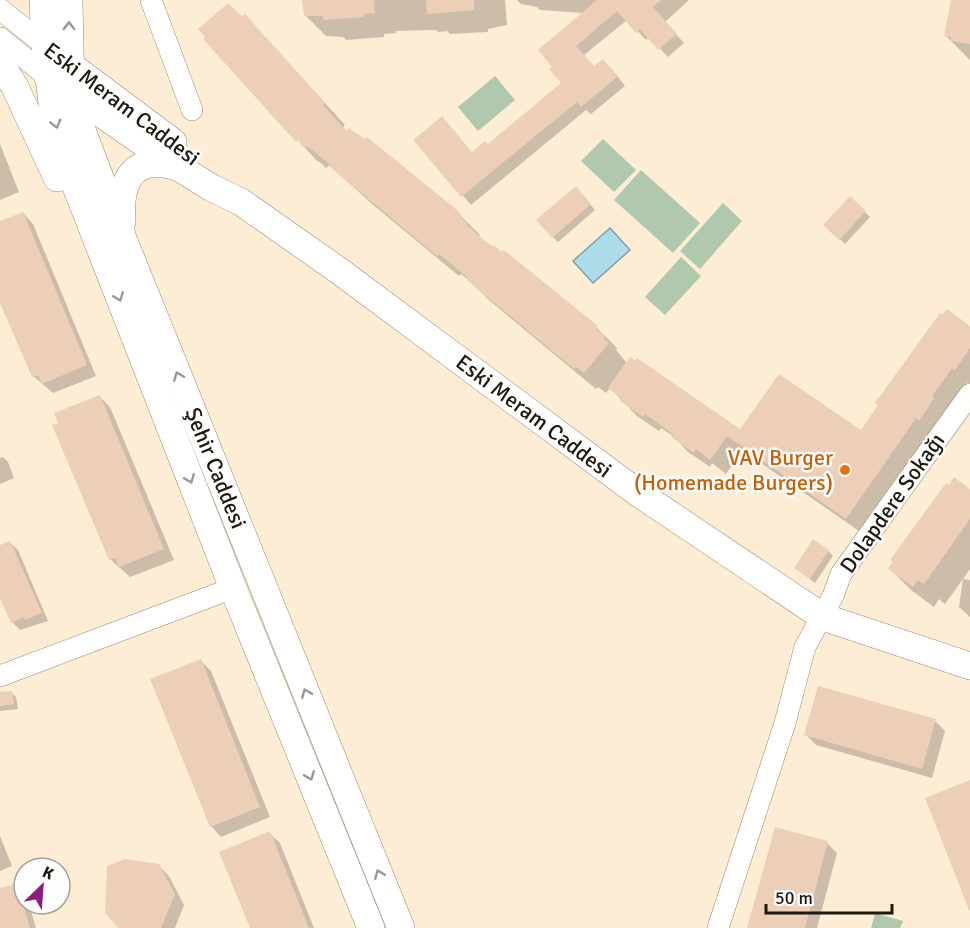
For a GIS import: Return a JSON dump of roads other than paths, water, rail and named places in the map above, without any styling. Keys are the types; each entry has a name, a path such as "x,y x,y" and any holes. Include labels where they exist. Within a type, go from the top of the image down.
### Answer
{"main road":[{"path":"43,0 45,45"},
{"name":"Şehir Caddesi","path":"69,0 53,111 61,143 97,243 233,588 371,928"},
{"name":"Eski Meram Caddesi","path":"45,45 59,71 200,162 241,202 338,270 638,493 823,617 970,666"},
{"path":"0,63 15,87 63,190 97,243"},
{"name":"Şehir Caddesi","path":"59,71 71,94 83,133 124,241 401,928"},
{"name":"Eski Meram Caddesi","path":"71,94 178,167 212,188 241,202"},
{"path":"124,241 121,200 124,185 133,173 146,165 156,162 178,167"}],"street":[{"path":"151,0 192,110"},
{"name":"Eski Meram Caddesi","path":"0,9 45,45"},
{"name":"Eski Meram Caddesi","path":"0,38 59,71"},
{"name":"Dolapdere Sokağı","path":"718,928 785,723 806,647 823,617 841,574 970,394"},
{"path":"0,676 233,588"}],"water":[{"path":"610,228 630,250 593,283 573,261"}],"place":[{"name":"VAV Burger (Homemade Burgers)","path":"845,470"}]}
